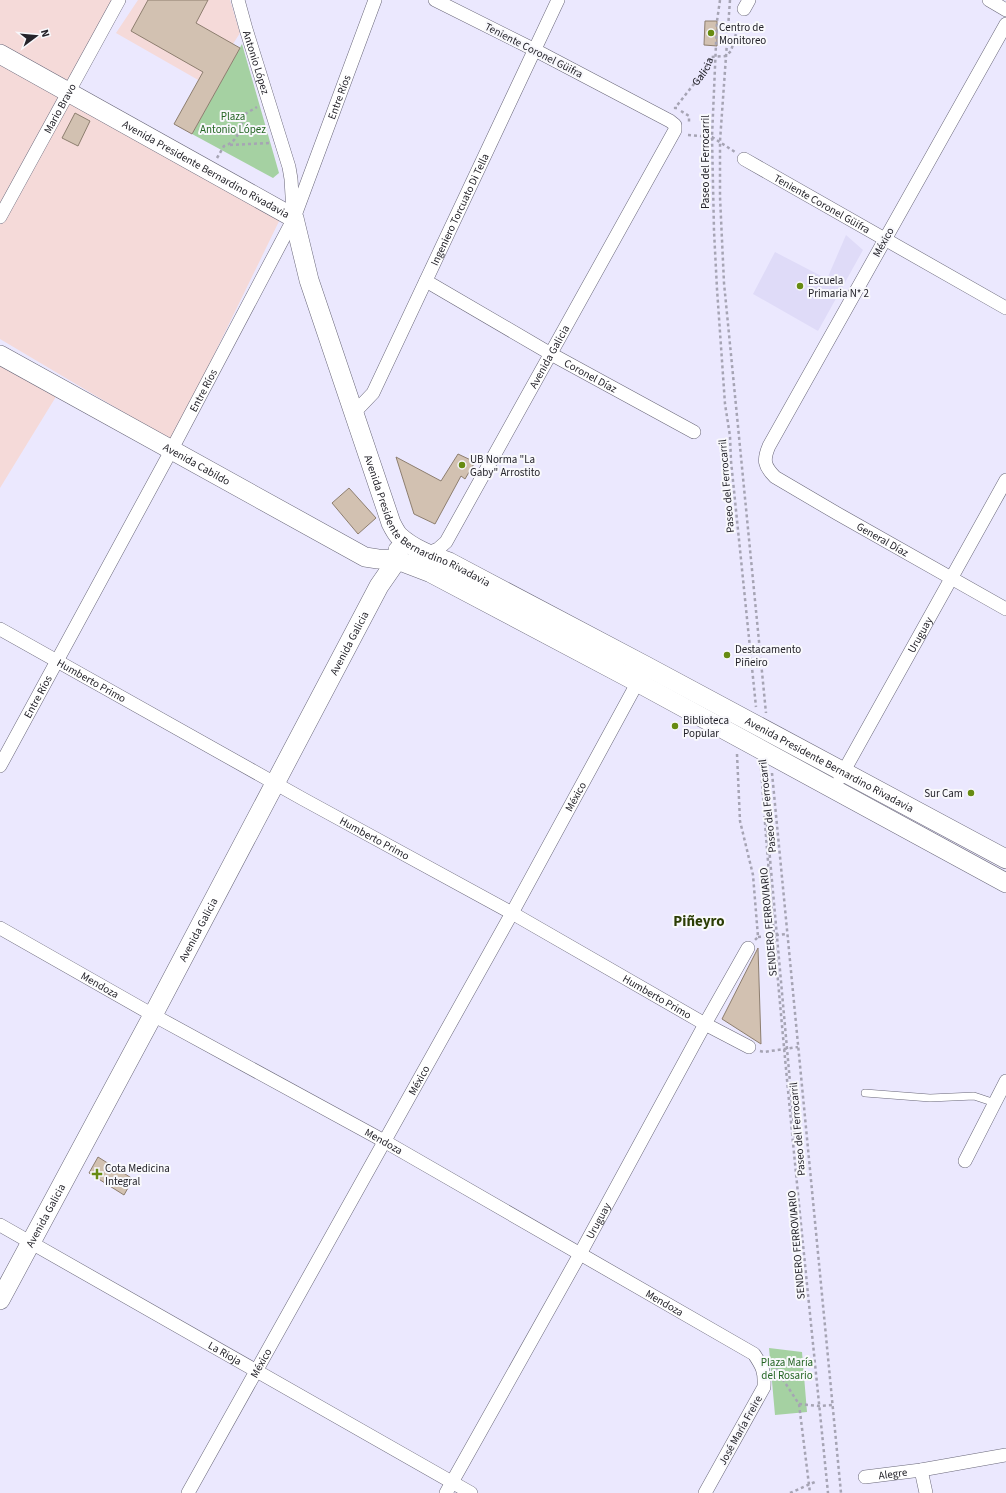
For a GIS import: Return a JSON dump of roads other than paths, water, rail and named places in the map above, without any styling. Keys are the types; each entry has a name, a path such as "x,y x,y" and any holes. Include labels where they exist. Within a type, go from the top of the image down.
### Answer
{"main road":[{"name":"Avenida Presidente Bernardino Rivadavia","path":"0,54 294,218 309,280 391,523 398,535 428,554 449,562 642,674 744,740 766,760 834,788 1006,883"},
{"name":"Avenida Cabildo","path":"0,355 365,556 378,559 397,560"},
{"path":"397,560 398,535"},
{"name":"Avenida Presidente Bernardino Rivadavia","path":"397,560 431,573 642,674 757,726 1006,859"},
{"name":"Avenida Galicia","path":"0,1300 379,586 397,560"}],"street":[{"name":"Mario Bravo","path":"0,217 119,0"},
{"name":"Antonio López","path":"238,0 292,179 294,218"},
{"name":"Entre Ríos","path":"0,766 172,449 294,218 375,0"},
{"name":"Teniente Coronel Güifra","path":"435,0 535,50 675,125"},
{"name":"Ingeniero Torcuato Di Tella","path":"353,414 373,393 558,0"},
{"path":"989,0 1006,10"},
{"name":"México","path":"765,463 765,455 769,446 1006,24"},
{"name":"Avenida Galicia","path":"397,560 428,554 438,549 446,542 674,135 676,130 675,125"},
{"name":"Teniente Coronel Güifra","path":"744,158 1006,308"},
{"name":"Coronel Díaz","path":"426,281 551,354 694,432"},
{"name":"General Díaz","path":"765,463 768,470 775,476 951,579 1006,609"},
{"name":"Uruguay","path":"834,788 1006,480"},
{"name":"Humberto Primo","path":"0,629 275,783 512,913 704,1024 749,1047"},
{"name":"México","path":"188,1493 512,913 642,674"},
{"name":"Mendoza","path":"0,928 152,1015 384,1141 754,1354 759,1362"},
{"name":"Uruguay","path":"449,1488 580,1254 704,1024 748,948"},
{"path":"965,1161 1006,1082"},
{"name":"La Rioja","path":"0,1224 256,1371 449,1488 471,1493"},
{"name":"José María Freire","path":"705,1493 764,1386 764,1374 759,1362"},
{"name":"Alegre","path":"865,1477 921,1470 1006,1455"},
{"path":"921,1470 926,1493"}],"lane":[{"path":"865,1093 930,1098 974,1096 995,1102"}],"place":[{"name":"Centro de Monitoreo","path":"711,33"},
{"name":"Escuela Primaria N* 2","path":"800,286"},
{"name":"UB Norma \"La Gaby\" Arrostito","path":"462,465"},
{"name":"Destacamento Piñeiro","path":"727,655"},
{"name":"Biblioteca Popular","path":"675,726"},
{"name":"Sur Cam","path":"971,793"},
{"name":"Cota Medicina Integral","path":"97,1174"}],"district":[{"name":"Piñeyro","path":"699,921"}],"park label":[{"name":"Plaza Antonio López","path":"233,122"},
{"name":"Plaza María del Rosario","path":"787,1368"}]}
